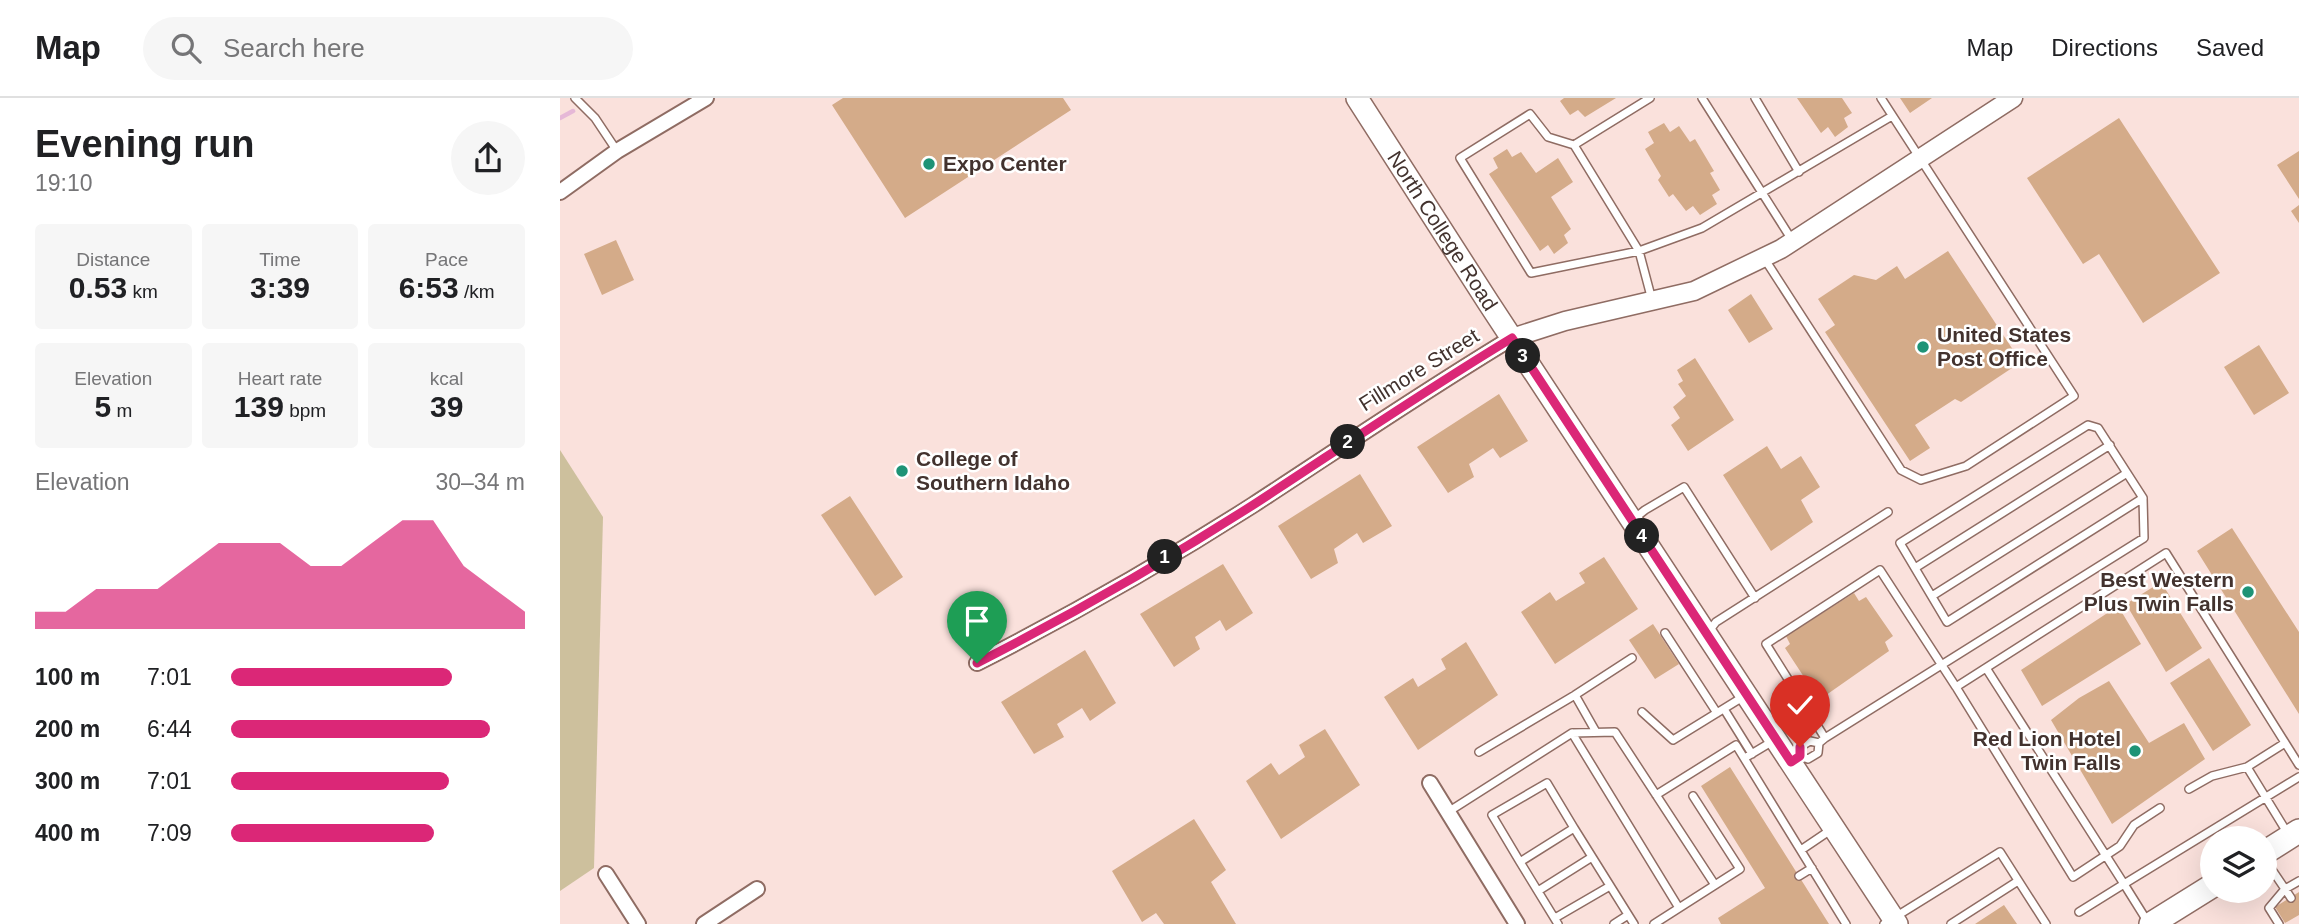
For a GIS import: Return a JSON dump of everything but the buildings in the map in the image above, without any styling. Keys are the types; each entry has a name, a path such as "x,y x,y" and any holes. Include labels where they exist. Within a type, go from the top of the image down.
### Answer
{"main road":[{"name":"North College Road","path":"1357,98 1746,695 1776,739 1795,759 1891,922"},
{"path":"2277,846 2295,834"},
{"path":"2150,924 2200,893"}],"street":[{"path":"560,192 617,151 706,98"},
{"name":"Fillmore Street","path":"977,663 1052,625 1251,506 1435,385 1512,338 1564,321 1694,291 1793,241 2013,98"},
{"path":"1430,783 1517,924"},
{"path":"606,874 638,924"},
{"path":"704,924 757,889"}],"lane":[{"path":"575,98 595,118 617,151"},
{"path":"1574,145 1650,98"},
{"path":"1702,98 1793,241"},
{"path":"1755,98 1799,172"},
{"path":"1764,257 1901,470 1921,480 1966,466 2074,396 1881,98"},
{"path":"1653,300 1640,251 1574,145 1548,137 1530,114 1460,158 1531,273 1640,251 1702,228 1892,116"},
{"path":"1795,759 1800,747 1810,741 1822,740 2144,538 2143,498 2098,428 2088,425 1900,543 1947,622 2143,498"},
{"path":"1915,568 2110,444"},
{"path":"1932,596 2127,473"},
{"path":"1632,521 1644,510 1685,487 1755,598"},
{"path":"1706,634 1716,622 1888,512"},
{"path":"1956,687 2166,553 2299,765"},
{"path":"1822,740 1766,644 1880,570 2073,877 2120,846 2134,825 2160,808"},
{"path":"1665,633 1721,711 1846,924"},
{"path":"1479,752 1632,658"},
{"path":"1986,668 2150,924"},
{"path":"1575,695 1596,732"},
{"path":"1642,712 1673,740 1746,695"},
{"path":"1448,812 1572,733 1615,732 1715,885"},
{"path":"1572,733 1679,908"},
{"path":"1748,756 1776,739"},
{"path":"2189,789 2212,776 2247,767 2285,743"},
{"path":"1656,794 1736,745 1748,756"},
{"path":"2247,767 2266,799 2295,834"},
{"path":"2079,912 2299,777"},
{"path":"1610,886 1556,921 1492,816 1547,783 1634,924"},
{"path":"1654,924 1740,869 1693,796"},
{"path":"1520,862 1574,828"},
{"path":"1801,850 1834,828"},
{"path":"1891,922 2000,852 2046,924"},
{"path":"1538,891 1592,858"},
{"path":"1799,876 1812,868"},
{"path":"2277,876 2291,898"},
{"path":"1951,924 2018,881"},
{"path":"2267,924 2277,921 2269,908 2285,889 2299,881"},
{"path":"1614,924 1628,915"}],"shaded area":[{"path":"560,450 603,517 594,868 560,891"}],"waterway":[{"path":"560,118 573,111"}],"place":[{"name":"Expo Center","path":"929,164"},
{"name":"United States Post Office","path":"1923,347"},
{"name":"College of Southern Idaho","path":"902,471"},
{"name":"Best Western Plus Twin Falls","path":"2248,592"},
{"name":"Red Lion Hotel Twin Falls","path":"2135,751"}],"route":[{"path":"977,663 1052,625 1251,506 1435,385 1512,338 1791,762 1800,756 1800,747"}]}
